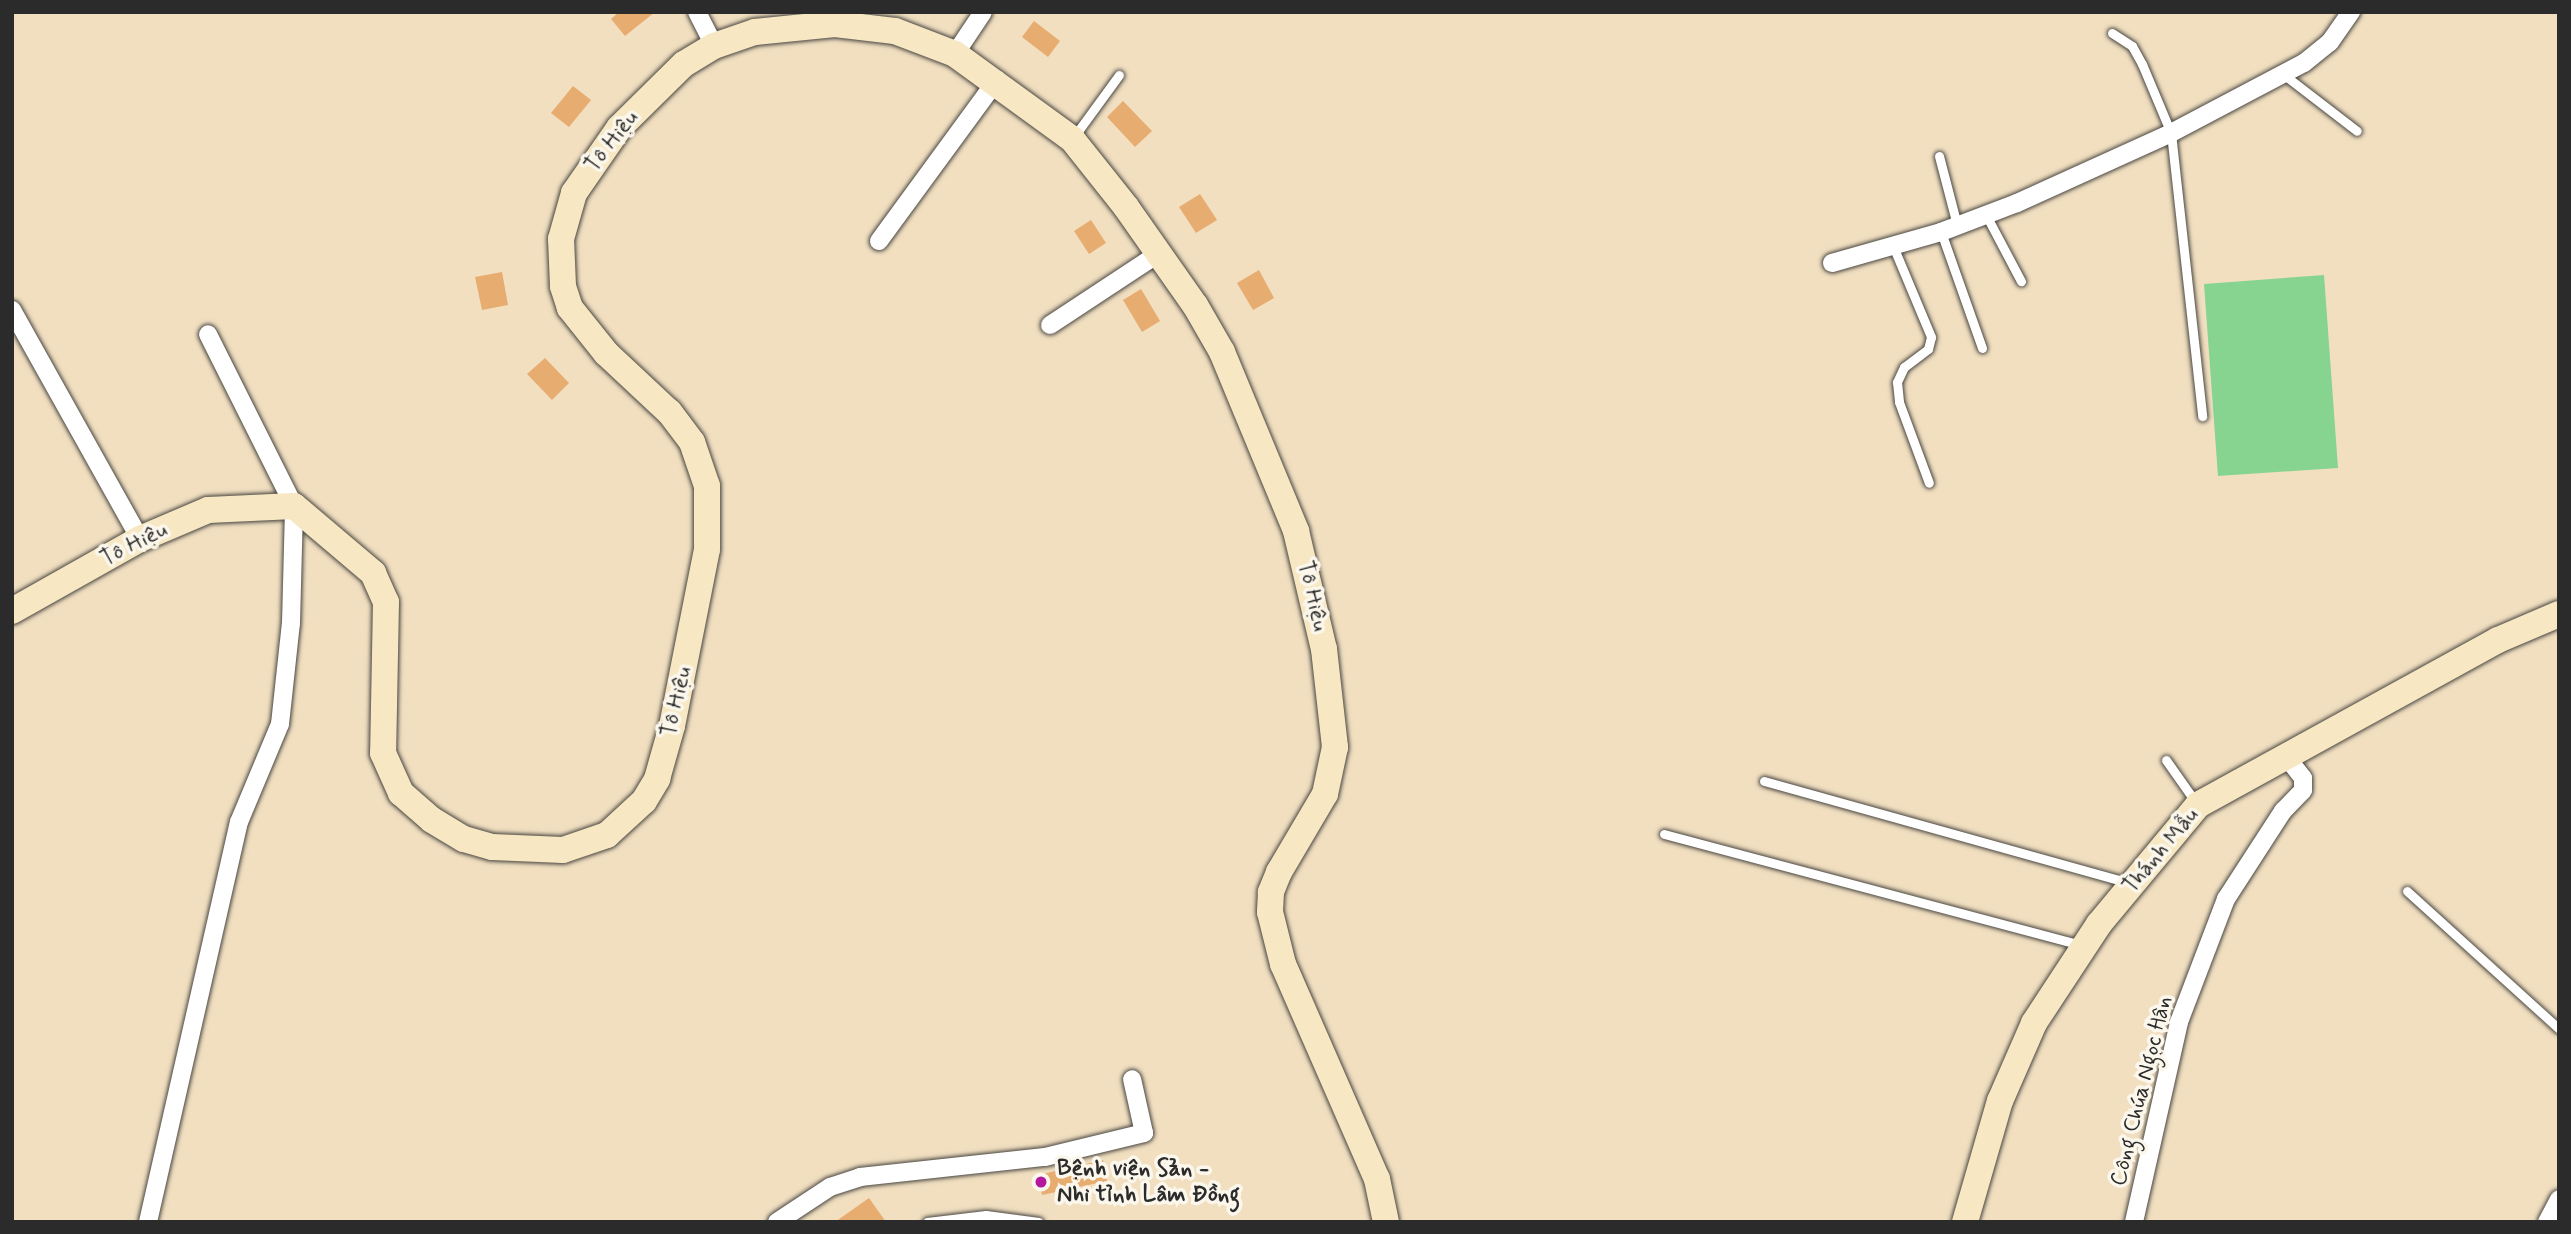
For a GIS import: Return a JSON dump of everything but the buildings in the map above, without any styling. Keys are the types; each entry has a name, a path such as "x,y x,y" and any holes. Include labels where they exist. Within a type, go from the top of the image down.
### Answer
{"street":[{"path":"697,12 714,46"},
{"path":"955,54 983,12"},
{"path":"1832,263 1949,229 1986,215 2171,133 2283,74 2330,42 2351,12"},
{"name":"Tô Hiệu","path":"12,611 140,539 208,510 294,506 350,551 380,588 388,621 381,691 383,753 388,773 414,806 464,839 534,851 592,843 636,812 657,779 673,726 707,549 706,486 699,454 684,432 606,353 570,308 563,286 561,239 574,192 619,128 684,64 714,46 755,32 835,24 895,31 955,54 997,80 1072,139 1158,253 1195,305 1245,402 1296,531 1313,597 1332,710 1333,763 1325,794 1279,872 1271,892 1270,912 1283,964 1377,1179 1386,1222"},
{"path":"879,241 997,80"},
{"path":"1050,325 1158,253"},
{"path":"12,310 140,539"},
{"path":"148,1222 193,1007 239,822 280,724 291,624 294,506 208,334"},
{"name":"Thánh Mẫu","path":"1965,1222 2018,1058 2082,946 2198,805 2498,640 2559,614"},
{"name":"Công Chúa Ngọc Hân","path":"2134,1222 2179,1022 2225,899 2283,811 2303,790 2304,778 2286,756"},
{"path":"776,1222 830,1187 860,1177 1045,1157 1144,1133 1132,1079"},
{"path":"2547,1222 2559,1199"}],"lane":[{"path":"2112,33 2132,46 2171,133 2202,416"},
{"path":"2283,74 2357,131"},
{"path":"1072,139 1119,75"},
{"path":"1939,156 1949,229 1982,348"},
{"path":"1986,215 2021,281"},
{"path":"1893,246 1931,337 1928,349 1904,367 1897,382 1899,402 1928,482"},
{"path":"2166,760 2198,805"},
{"path":"1764,781 2134,884"},
{"path":"1664,834 2082,946"},
{"path":"2407,891 2559,1029"},
{"path":"927,1222 986,1215 1039,1222"}],"green space":[{"path":"2324,275 2338,468 2218,476 2204,284"}],"place":[{"name":"Bệnh viện Sản - Nhi tỉnh Lâm Đồng","path":"1041,1182"}]}
